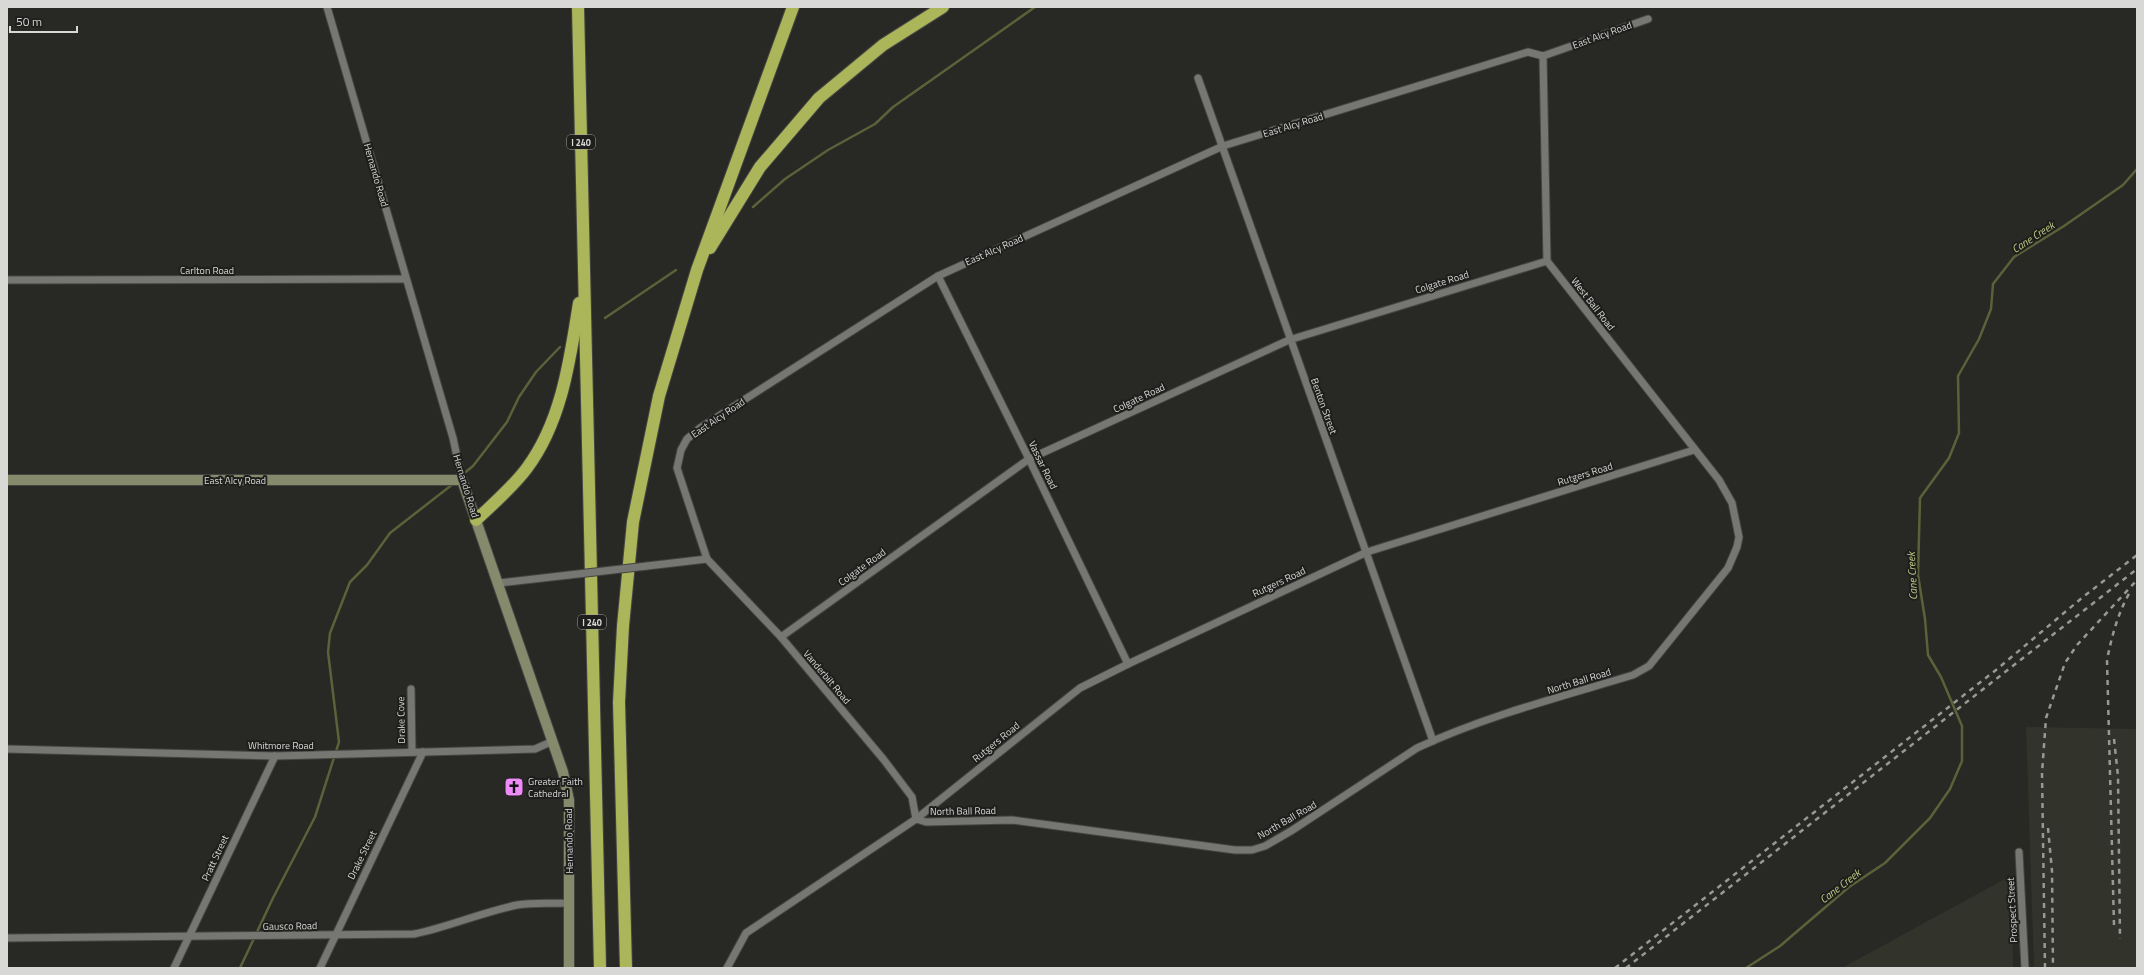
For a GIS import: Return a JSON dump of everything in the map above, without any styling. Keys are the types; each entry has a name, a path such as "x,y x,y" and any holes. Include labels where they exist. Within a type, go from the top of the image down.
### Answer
{"highway":[{"name":"I 240","path":"578,7 583,276 588,369 588,496 600,968"},
{"path":"626,968 619,702 623,626 631,537 659,396 697,270 793,7"},
{"path":"697,270 760,168 819,98 883,45 943,7"},
{"path":"476,520 523,473 546,437 564,385 583,276"}],"street":[{"name":"Hernando Road","path":"327,7 453,438 462,480 499,583 563,772 569,800 569,968"},
{"name":"East Alcy Road","path":"707,559 677,468 681,450 687,439 700,428 938,276 1222,146 1528,52 1543,56 1648,19"},
{"path":"1543,56 1547,261"},
{"name":"Benton Street","path":"1198,78 1433,741"},
{"name":"Colgate Road","path":"781,637 1029,459 1290,340 1547,261"},
{"name":"West Ball Road","path":"1547,261 1719,480 1732,503 1738,527"},
{"name":"Vassar Road","path":"938,276 1029,459 1128,664"},
{"name":"Carlton Road","path":"7,280 406,279"},
{"name":"Rutgers Road","path":"916,819 1080,688 1128,664 1367,552 1694,450"},
{"name":"East Alcy Road","path":"7,480 462,480"},
{"name":"North Ball Road","path":"728,968 746,933 916,819 926,822 1012,820 1235,850 1252,850 1265,846 1291,831 1417,748 1474,723 1633,675 1649,666 1728,568 1737,547 1739,536 1738,527"},
{"path":"499,583 707,559"},
{"name":"Vanderbilt Road","path":"707,559 781,637 912,797 916,819"},
{"name":"Drake Cove","path":"411,689 412,752"},
{"name":"Whitmore Road","path":"7,749 275,756 535,749 553,741"},
{"name":"Drake Street","path":"320,968 423,752"},
{"name":"Pratt Street","path":"174,968 275,756"},
{"name":"Prospect Street","path":"2019,852 2025,968"},
{"name":"Gausco Road","path":"7,938 414,934 445,928 482,914 519,904 570,903"}],"shaded area":[{"path":"2026,727 2137,729 2137,968 2034,968"},
{"path":"2012,875 2013,968 1842,968"}],"waterway":[{"path":"753,207 785,179 828,150 875,124 893,107 1035,7"},
{"name":"Cane Creek","path":"1746,968 1780,946 1849,887 1885,863 1930,818 1950,789 1962,761 1962,726 1941,677 1928,655 1925,619 1918,575 1920,498 1949,458 1959,433 1958,376 1979,339 1991,309 1993,284 2014,257 2064,226 2123,185 2137,169"},
{"path":"605,318 676,270"},
{"path":"462,475 473,466 507,422 519,397 536,372 560,347"},
{"path":"240,968 273,898 315,817 339,742 328,652 330,633 350,582 367,565 390,533 453,484"}],"railway":[{"path":"1615,968 1996,670 2083,597 2137,555"},
{"path":"1626,968 2137,569"},
{"path":"2045,968 2042,773 2046,718 2065,663 2077,645 2137,580"},
{"path":"2114,925 2107,660 2116,624 2130,592"},
{"path":"2114,739 2118,776 2120,939"},
{"path":"2048,828 2052,871 2053,968"}],"place":[{"name":"Greater Faith Cathedral","path":"514,787"}]}
